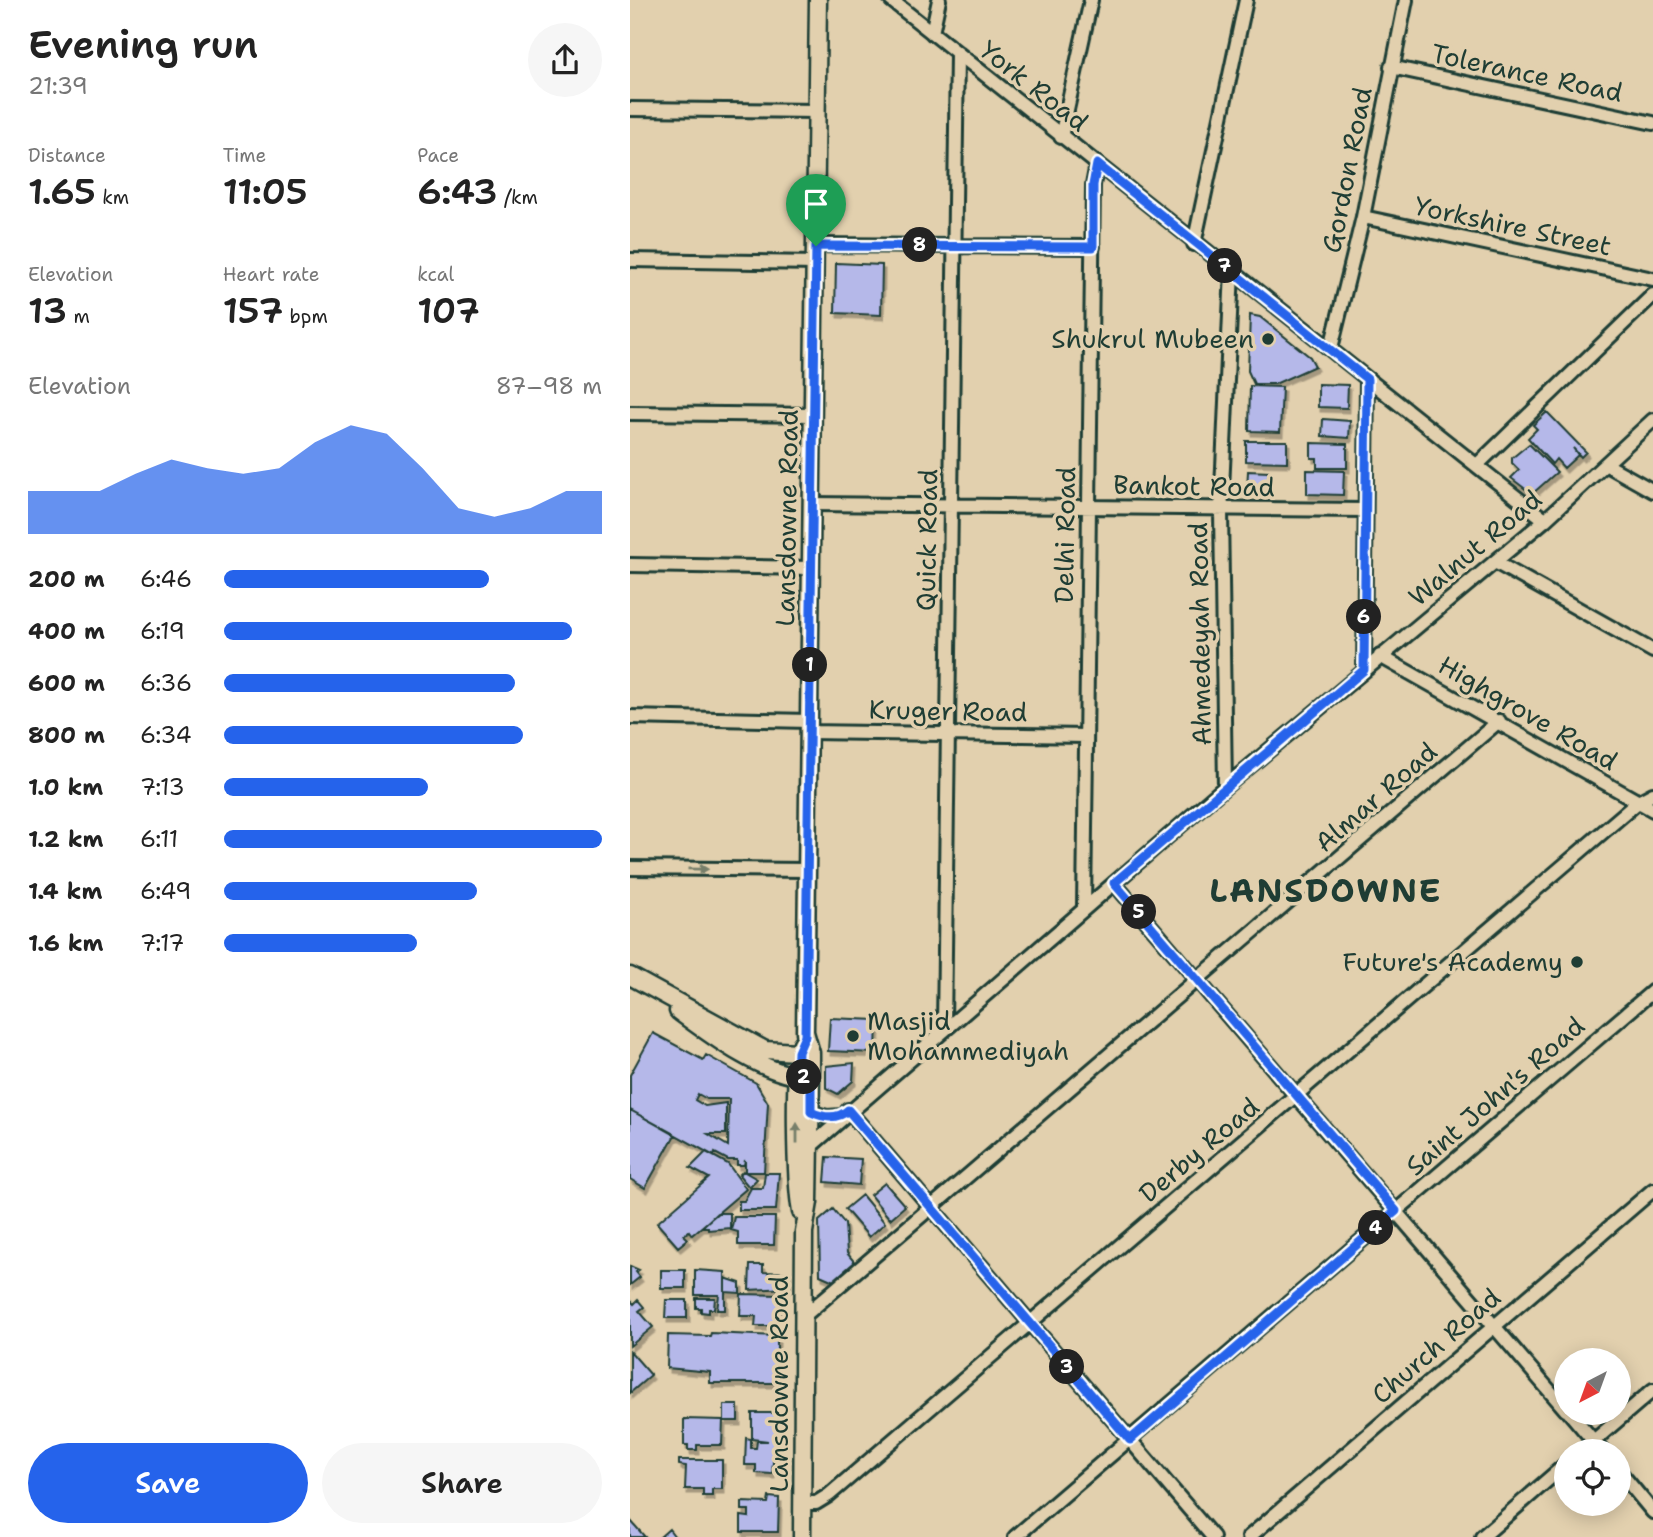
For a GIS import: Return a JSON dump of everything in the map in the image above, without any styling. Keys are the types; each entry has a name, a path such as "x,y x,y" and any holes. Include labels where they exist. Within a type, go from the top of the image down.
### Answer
{"street":[{"name":"Lansdowne Road","path":"802,1537 804,1232 797,1173 805,1052 818,0"},
{"name":"York Road","path":"891,0 1194,244 1331,348 1545,520"},
{"path":"932,33 939,0"},
{"path":"1060,137 1091,0"},
{"path":"1194,244 1246,0"},
{"name":"Gordon Road","path":"1331,348 1363,217 1406,0"},
{"name":"Quick Road","path":"944,1027 957,54"},
{"name":"Tolerance Road","path":"1391,67 1653,123"},
{"path":"630,109 817,111"},
{"name":"Delhi Road","path":"1084,908 1093,185 1097,164"},
{"name":"Yorkshire Street","path":"1363,217 1653,279"},
{"path":"816,246 1093,247"},
{"path":"630,260 816,263"},
{"name":"Ahmedeyah Road","path":"1225,787 1221,511 1232,271"},
{"path":"1477,465 1653,295"},
{"path":"1364,670 1367,379"},
{"path":"630,413 813,415"},
{"name":"Walnut Road","path":"811,1146 944,1027 1225,787 1545,520 1653,420"},
{"path":"1607,465 1653,491"},
{"name":"Bankot Road","path":"812,504 1088,506 1221,511 1364,510"},
{"path":"1494,562 1653,651"},
{"path":"630,565 811,568"},
{"name":"Highgrove Road","path":"1380,656 1653,810"},
{"name":"Kruger Road","path":"630,717 947,734 1086,736"},
{"name":"Almar Road","path":"804,1316 1499,721"},
{"name":"Derby Road","path":"802,1503 816,1503 829,1495 1638,802 1653,794"},
{"path":"630,868 807,870"},
{"path":"1114,883 1554,1396"},
{"path":"630,976 765,1050 805,1052"},
{"path":"653,988 669,1005 729,1045 784,1076 804,1077"},
{"name":"Saint John's Road","path":"1015,1537 1653,990"},
{"name":"Lansdowne Road","path":"804,1077 811,1112 809,1202 804,1232"},
{"path":"811,1112 827,1117 846,1113 932,1209 1213,1537"},
{"name":"Church Road","path":"1250,1537 1653,1190"},
{"path":"1604,1439 1653,1390"},
{"path":"1579,1425 1591,1439"},
{"path":"1482,1537 1554,1474"},
{"path":"1631,1485 1653,1511"}],"building":[{"path":"836,263 882,265 881,315 835,313"},
{"name":"Shukrul Mubeen","path":"1250,315 1260,317 1310,357 1315,366 1275,384 1254,384 1248,371"},
{"path":"1318,384 1348,385 1347,408 1318,407"},
{"path":"1250,386 1282,387 1280,432 1249,431"},
{"path":"1547,412 1586,452 1581,457 1573,448 1578,455 1564,468 1556,459 1552,464 1528,438 1537,429 1533,425"},
{"path":"1323,419 1350,421 1349,438 1322,436"},
{"path":"1246,441 1287,441 1287,462 1246,461"},
{"path":"1311,443 1347,444 1347,468 1317,468 1317,458 1311,458"},
{"path":"1529,444 1557,472 1532,494 1511,478 1519,470 1512,463 1512,458"},
{"path":"1307,470 1344,471 1343,495 1307,494"},
{"path":"1248,471 1269,472 1268,492 1247,491"},
{"name":"Masjid Mohammediyah","path":"830,1018 877,1020 876,1053 828,1051"},
{"path":"653,1033 703,1060 706,1055 756,1083 768,1103 764,1172 745,1172 745,1160 744,1165 737,1165 737,1160 728,1160 715,1153 714,1156 630,1110 630,1075","holes":["698,1094 707,1099 729,1099 728,1146 708,1134 726,1134 726,1103 705,1106 695,1100"]},
{"path":"854,1063 853,1081 838,1094 826,1088 826,1066"},
{"path":"630,1110 675,1135 645,1188 630,1179"},
{"path":"706,1152 728,1164 746,1189 692,1235 689,1231 684,1235 688,1239 678,1247 657,1223 709,1178 690,1168"},
{"path":"827,1157 861,1159 859,1185 825,1182"},
{"path":"743,1171 757,1179 749,1187 739,1175"},
{"path":"765,1173 779,1173 776,1210 739,1210 739,1201 744,1201 751,1188 763,1188"},
{"path":"885,1183 905,1206 890,1219 870,1195"},
{"path":"862,1195 885,1223 869,1237 845,1209"},
{"path":"833,1209 845,1224 847,1253 857,1265 836,1282 820,1275 819,1221"},
{"path":"717,1213 730,1213 730,1228 708,1230 708,1227 702,1227"},
{"path":"734,1217 775,1217 774,1245 738,1245 738,1232 731,1230"},
{"path":"750,1265 763,1265 763,1272 788,1273 788,1288 749,1290"},
{"path":"630,1266 639,1270 636,1272 640,1277 630,1285"},
{"path":"661,1270 685,1270 685,1288 661,1288"},
{"path":"695,1270 725,1272 725,1310 717,1310 719,1295 695,1295"},
{"path":"725,1278 740,1283 740,1293 725,1292"},
{"path":"741,1294 780,1295 780,1320 776,1320 776,1326 755,1326 756,1316 740,1316"},
{"path":"696,1298 715,1298 714,1309 709,1309 709,1313 701,1312 701,1308 696,1308"},
{"path":"630,1300 634,1304 638,1300 644,1307 639,1311 653,1327 630,1346"},
{"path":"666,1300 687,1300 687,1318 665,1318"},
{"path":"711,1333 777,1336 777,1383 710,1383 710,1372 667,1368 668,1335 710,1336"},
{"path":"630,1351 651,1375 630,1393"},
{"path":"724,1405 738,1405 738,1421 724,1421"},
{"path":"752,1413 781,1413 780,1450 774,1450 772,1474 756,1473 756,1465 745,1465 746,1438 751,1439 751,1448 756,1448 757,1441 768,1441 752,1439"},
{"path":"684,1419 723,1420 722,1445 697,1445 697,1450 688,1450 688,1445 684,1445"},
{"path":"679,1460 722,1460 722,1489 712,1489 712,1496 703,1496 703,1489 685,1489 686,1466 679,1465"},
{"path":"769,1497 779,1498 778,1532 741,1532 741,1516 749,1517 749,1510 742,1510 742,1502 768,1503"},
{"path":"630,1520 645,1537 630,1537"},
{"path":"669,1529 675,1537 660,1537"}],"place":[{"name":"Shukrul Mubeen","path":"1268,339"},
{"name":"Future's Academy","path":"1577,962"},
{"name":"Masjid Mohammediyah","path":"853,1036"}],"district":[{"name":"LANSDOWNE","path":"1326,890"}],"route":[{"path":"1097,164 1194,244 1331,348 1367,379 1364,670 1114,883 1396,1211 1130,1440 848,1110 843,1115 827,1117 811,1112 811,1077 797,1077 798,1052 805,1036 816,246 1093,247 1093,185 1097,164"}]}
